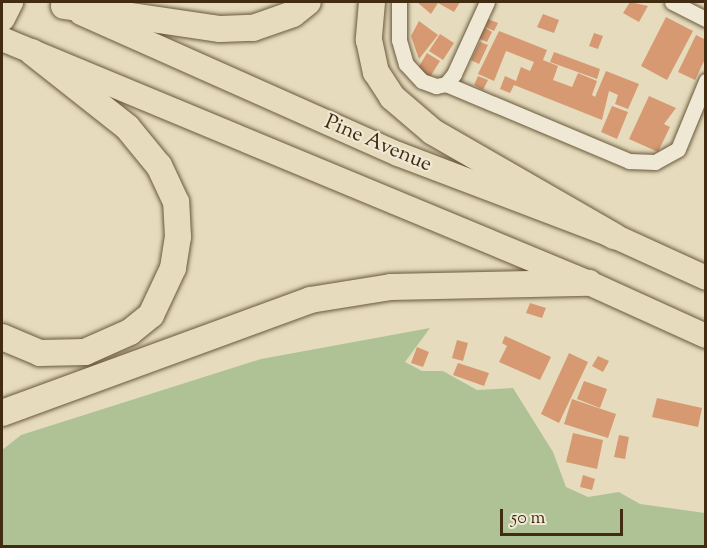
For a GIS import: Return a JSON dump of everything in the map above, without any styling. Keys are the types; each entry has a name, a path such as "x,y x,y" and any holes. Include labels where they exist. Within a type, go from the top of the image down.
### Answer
{"highway":[{"path":"2,18 10,2"},
{"path":"59,4 220,29 254,28 293,14 308,2"},
{"path":"372,2 369,40 376,72 392,97 433,132 614,236"},
{"path":"2,337 40,352 85,352 130,332 151,315 172,267 178,237 176,202 159,166 127,127 32,52"},
{"path":"2,413 310,300 391,287 518,281 589,283"}],"main road":[{"name":"Pine Avenue","path":"59,4 398,154 614,236 705,278"},
{"path":"2,39 589,283 705,336"}],"street":[{"path":"399,2 399,40 406,64 422,81 446,84 629,160 655,162 678,149 705,81"},
{"path":"446,84 487,2"},
{"path":"672,2 705,19"}],"green space":[{"path":"430,328 405,362 422,371 443,371 477,390 513,388 553,452 566,487 588,497 619,492 640,504 705,513 705,546 2,546 2,450 21,435 261,359"}],"building":[{"path":"417,2 460,2 454,12 438,3 431,14"},
{"path":"630,2 648,6 639,22 623,13"},
{"path":"543,14 559,20 554,33 537,27"},
{"path":"666,17 693,31 667,80 641,66"},
{"path":"488,19 498,23 494,31 485,27"},
{"path":"419,21 438,35 419,59 411,36"},
{"path":"484,27 492,32 487,42 478,38"},
{"path":"499,31 547,50 543,60 558,66 553,80 572,87 578,73 597,81 592,95 595,97 606,71 639,84 628,109 615,104 618,95 609,91 602,120 514,85 510,93 500,89 505,76 516,81 521,67 530,71 534,62 506,51 494,81 478,74"},
{"path":"594,33 603,36 598,49 589,46"},
{"path":"440,34 454,43 443,60 429,51"},
{"path":"696,35 706,40 706,57 695,80 678,72"},
{"path":"480,42 488,45 479,64 471,60"},
{"path":"554,52 600,69 597,79 550,62"},
{"path":"427,53 440,61 430,77 417,70"},
{"path":"478,76 488,80 483,90 474,85"},
{"path":"649,96 676,108 664,124 670,127 658,152 629,139"},
{"path":"612,106 628,112 617,139 601,132"},
{"path":"530,303 546,308 542,318 526,313"},
{"path":"505,336 551,357 540,380 499,362 507,346 502,343"},
{"path":"457,340 468,343 463,361 452,358"},
{"path":"417,347 429,352 423,367 411,363"},
{"path":"569,353 588,362 559,423 541,414"},
{"path":"598,356 609,361 603,372 592,366"},
{"path":"458,363 489,373 484,386 453,375"},
{"path":"584,381 607,389 600,408 577,399"},
{"path":"657,398 702,408 698,427 652,417"},
{"path":"572,399 616,414 608,438 564,424"},
{"path":"573,433 603,440 597,469 566,462"},
{"path":"619,435 629,437 625,459 614,457"},
{"path":"583,475 595,479 592,490 580,487"}]}
